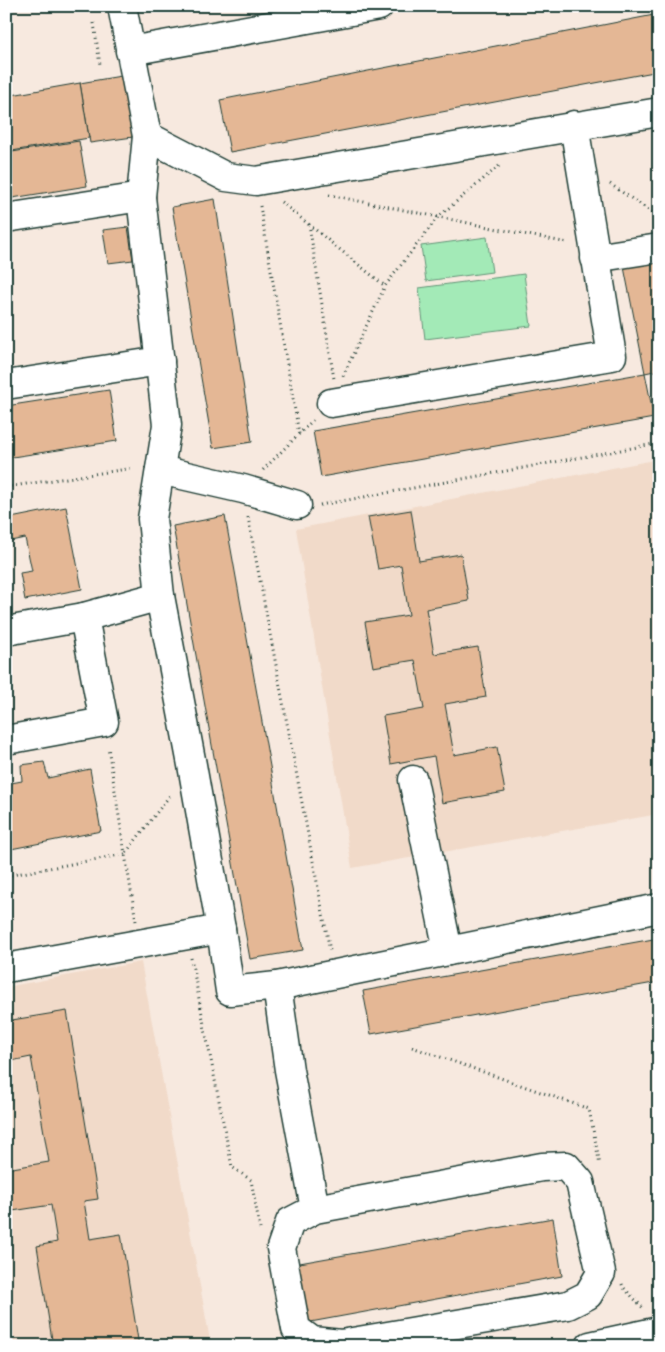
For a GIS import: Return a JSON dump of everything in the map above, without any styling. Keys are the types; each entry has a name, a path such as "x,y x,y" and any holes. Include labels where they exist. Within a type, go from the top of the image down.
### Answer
{"lane":[{"path":"122,6 146,136 141,197 167,425 152,519 160,596 221,929 230,992 277,986 659,908"},
{"path":"130,51 379,6"},
{"path":"146,136 226,177 256,181 574,125 659,112"},
{"path":"333,397 612,356 578,162 574,125"},
{"path":"6,218 141,197"},
{"path":"594,253 659,248"},
{"path":"6,385 160,361"},
{"path":"160,470 243,489 297,505"},
{"path":"6,631 84,617 160,596"},
{"path":"6,740 104,722 84,617"},
{"path":"413,780 448,950"},
{"path":"6,968 221,929"},
{"path":"277,986 289,1070 315,1209"},
{"path":"566,1166 580,1182 601,1273 588,1295 568,1305 341,1344 312,1341 296,1329 281,1248 290,1222 315,1209 542,1167 566,1166"},
{"path":"590,1346 659,1331"}],"path":[{"path":"94,23 100,65"},
{"path":"335,973 243,489 299,434 333,397 385,286 438,217 505,161"},
{"path":"578,162 659,217"},
{"path":"256,181 385,286"},
{"path":"256,181 299,434"},
{"path":"323,194 438,217 594,253"},
{"path":"309,224 333,397"},
{"path":"297,505 308,508 659,443"},
{"path":"6,487 130,468 160,470"},
{"path":"104,722 140,944"},
{"path":"6,876 125,854 192,765"},
{"path":"187,935 232,1167 251,1180 262,1239"}],"shaded area":[{"path":"654,460 659,483 659,814 352,868 296,529"},
{"path":"141,962 211,1346 6,1346 6,987"}],"green space":[{"path":"487,237 492,272 426,281 421,246"},
{"path":"524,274 531,326 425,339 419,288"}],"building":[{"path":"659,14 659,71 230,152 220,100"},
{"path":"121,76 133,137 90,143 80,83"},
{"path":"80,83 89,138 6,152 6,96"},
{"path":"79,141 87,186 6,199 6,153"},
{"path":"215,199 252,442 213,448 172,207"},
{"path":"128,227 133,260 108,263 103,230"},
{"path":"659,261 659,370 645,373 624,267"},
{"path":"645,373 654,418 321,477 313,431"},
{"path":"109,390 117,441 6,458 6,406"},
{"path":"66,507 82,589 25,600 20,573 32,571 25,538 6,542 6,519"},
{"path":"411,510 419,561 461,554 469,601 426,609 434,654 478,647 486,697 445,704 454,755 497,747 505,792 442,803 434,756 391,764 383,716 424,709 415,660 373,667 365,622 409,615 401,565 378,569 368,517"},
{"path":"225,516 303,950 250,959 173,526"},
{"path":"44,762 48,778 90,769 101,831 6,850 6,784 22,781 21,765"},
{"path":"659,938 659,982 371,1034 363,991"},
{"path":"67,1011 98,1199 84,1201 90,1239 121,1234 139,1346 53,1346 37,1246 57,1242 51,1205 6,1212 6,1169 49,1162 31,1057 6,1062 6,1021"},
{"path":"553,1218 562,1276 305,1323 294,1264"}]}
